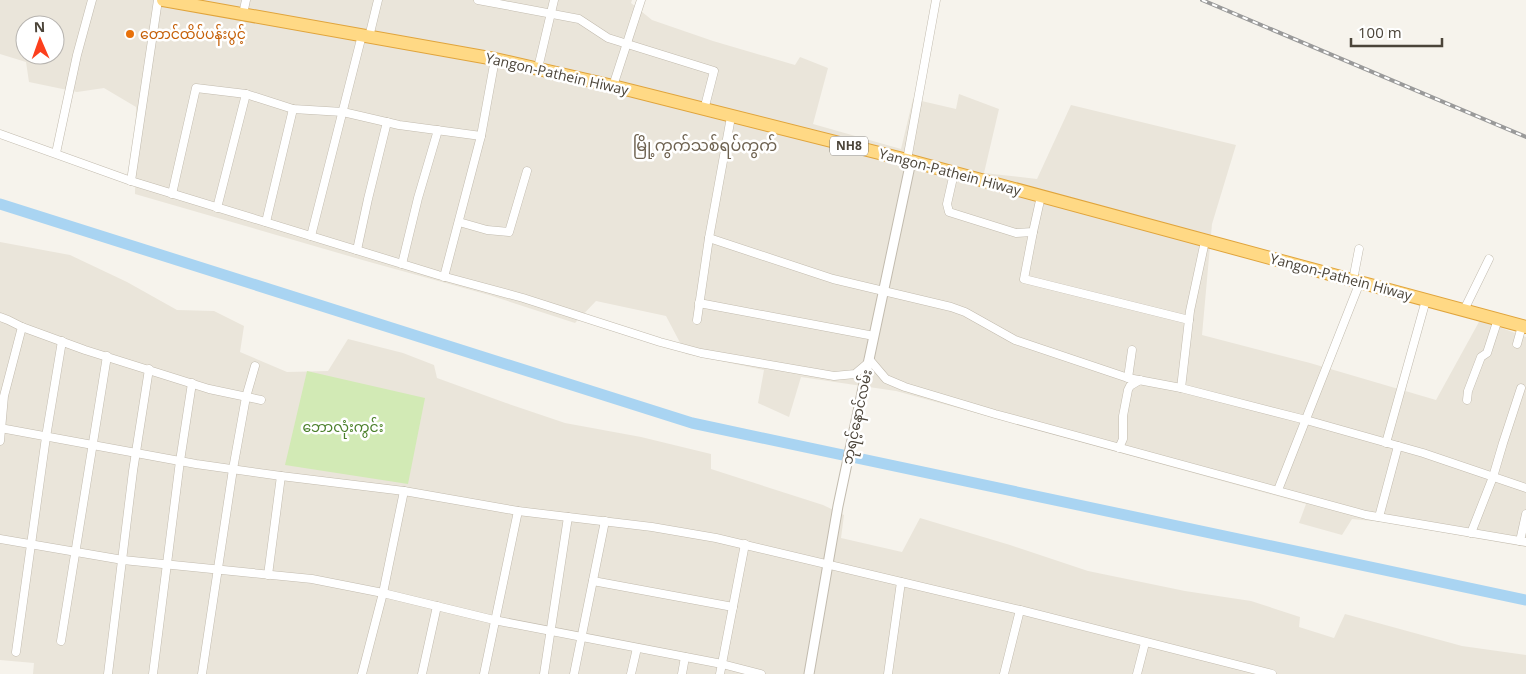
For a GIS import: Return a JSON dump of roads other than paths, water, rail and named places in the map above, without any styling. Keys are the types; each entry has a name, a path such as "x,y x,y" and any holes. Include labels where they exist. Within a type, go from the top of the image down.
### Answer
{"highway":[{"name":"Yangon-Pathein Hiway","path":"163,0 538,68 614,86 909,161 1524,326"}],"street":[{"path":"56,153 77,55 92,0"},
{"path":"131,182 158,0"},
{"path":"243,14 246,0"},
{"path":"311,236 343,112 365,36 378,0"},
{"path":"478,0 579,19 608,38 714,71 704,110"},
{"path":"538,68 554,0"},
{"path":"614,86 641,0"},
{"path":"909,161 936,0"},
{"path":"444,277 481,136 495,60"},
{"path":"172,194 196,88 246,94 293,109 343,112 388,122 481,136"},
{"path":"217,208 246,94"},
{"path":"266,222 293,109"},
{"path":"696,320 731,117"},
{"path":"357,250 388,122"},
{"path":"402,264 418,198 438,130"},
{"path":"0,134 131,182 444,277 523,298 660,342 701,353 834,376 855,374 868,363 886,379 905,387 1119,448 1366,515 1523,541 1526,514"},
{"name":"ဘုရင့်နောင်လမ်း","path":"809,674 838,506 884,290 909,161"},
{"path":"459,222 487,230 509,232 527,171"},
{"path":"954,173 947,204 949,212 1016,233 1033,232"},
{"path":"1041,196 1024,279 1189,320"},
{"path":"709,238 833,278 952,307 965,312 1015,340 1128,378 1181,388 1306,420 1398,446 1526,488"},
{"path":"1181,388 1189,320 1205,240"},
{"path":"1278,490 1357,281 1359,249"},
{"path":"1464,310 1489,258"},
{"path":"1386,443 1426,300"},
{"path":"699,303 874,336"},
{"path":"0,317 62,341 210,390 261,400"},
{"path":"1467,400 1468,391 1481,357 1487,353 1498,319"},
{"path":"1517,344 1524,326"},
{"path":"0,441 4,396 22,327"},
{"path":"16,652 46,436 62,341"},
{"path":"1128,378 1132,350"},
{"path":"61,641 107,356"},
{"path":"202,674 233,469 246,397 255,366"},
{"path":"108,674 136,452 149,369"},
{"path":"1119,448 1123,439 1123,416 1128,390 1130,386 1140,380"},
{"path":"153,674 180,461 192,383"},
{"path":"1472,533 1493,477 1521,388"},
{"path":"1,429 233,469 404,491 518,511 652,526 745,544 1020,610 1260,673 1272,674"},
{"path":"1379,517 1398,446"},
{"path":"268,575 281,476"},
{"path":"362,674 383,593 404,491"},
{"path":"484,674 518,511"},
{"path":"544,674 568,517"},
{"path":"574,674 605,521"},
{"path":"0,539 123,560 312,579 383,593 550,632 722,664 760,674"},
{"path":"720,674 745,544"},
{"path":"593,581 733,607"},
{"path":"888,674 901,582"},
{"path":"422,674 437,606"},
{"path":"1004,674 1020,610"},
{"path":"1137,674 1145,643"},
{"path":"631,674 637,648"},
{"path":"682,674 685,657"}],"waterway":[{"path":"0,204 692,423 1526,600"}],"railway":[{"path":"1202,0 1526,137"}],"place":[{"name":"တောင်ထိပ်ပန်းပွင့်","path":"130,34"}],"district":[{"name":"မြို့ကွက်သစ်ရပ်ကွက်","path":"705,145"}],"park label":[{"name":"ဘောလုံးကွင်း","path":"343,427"}]}
